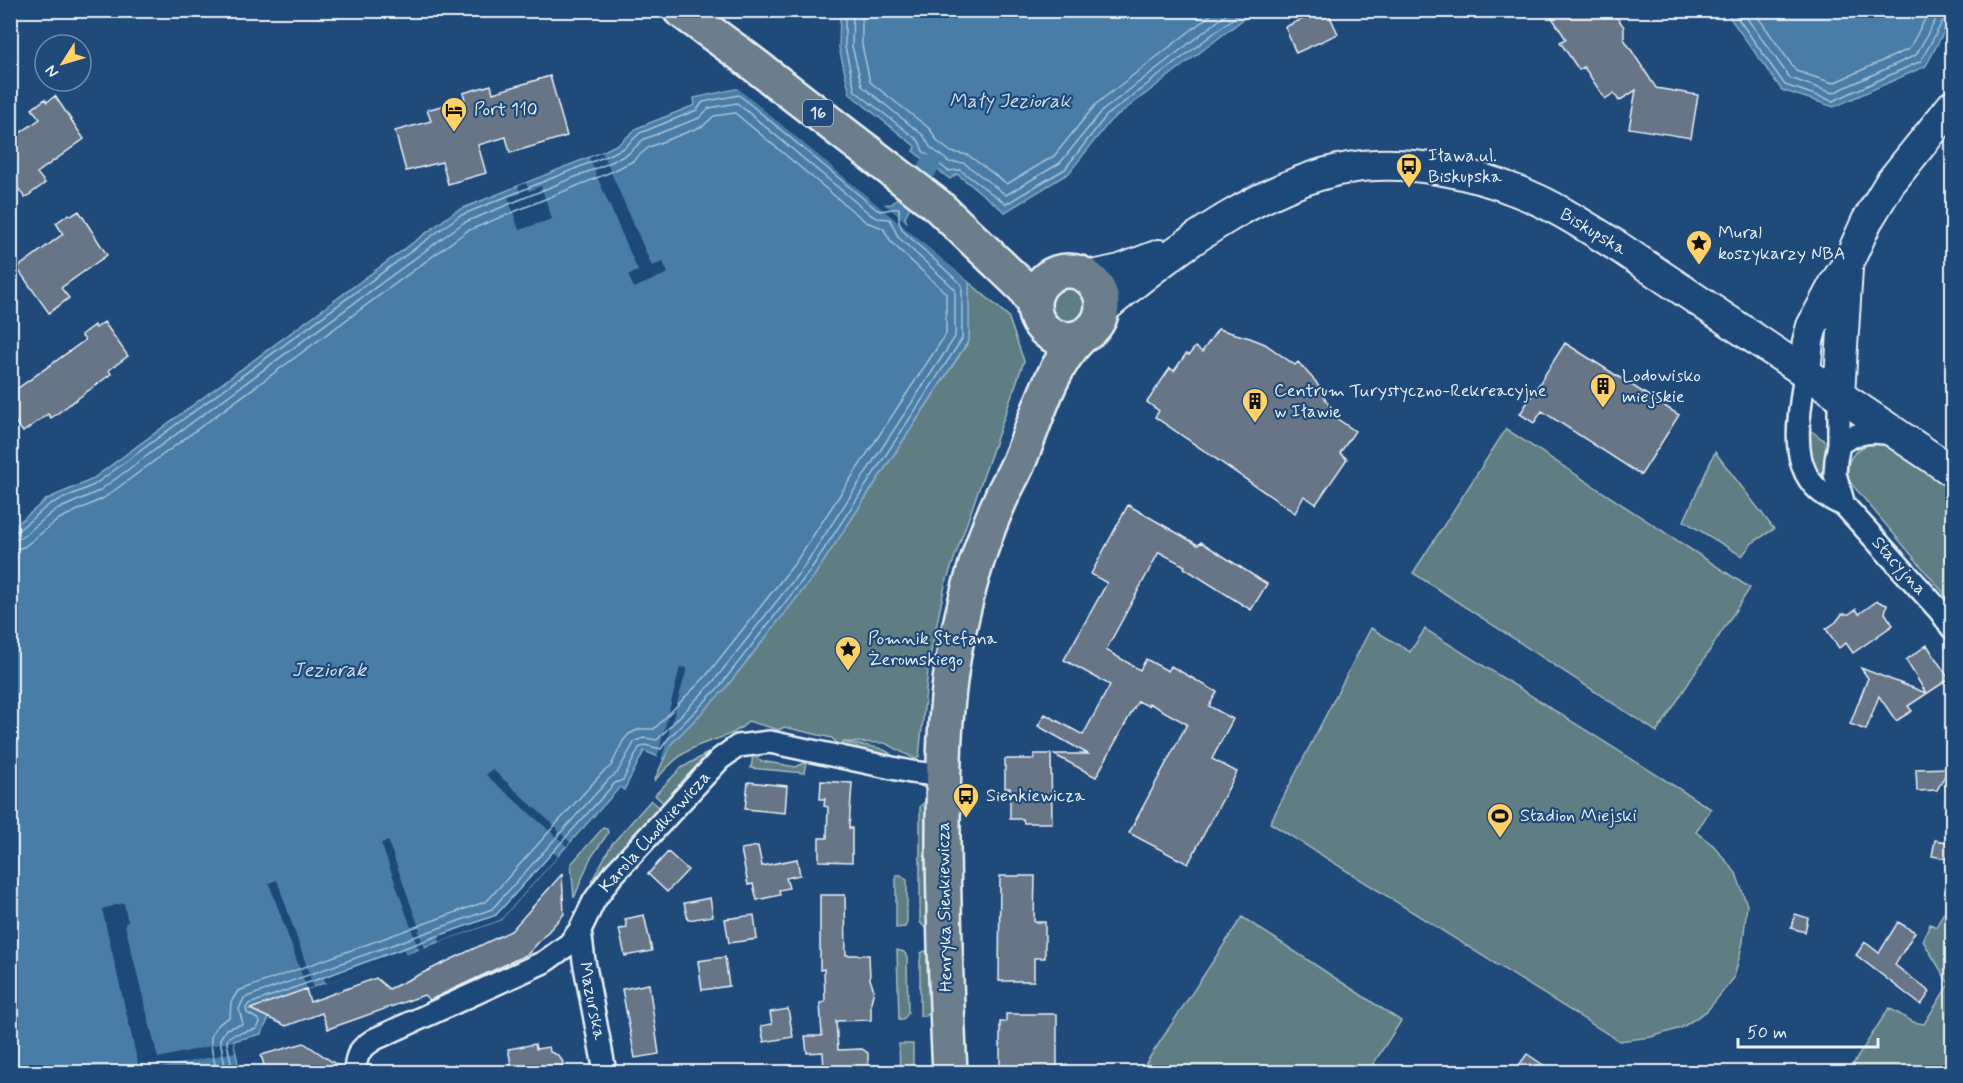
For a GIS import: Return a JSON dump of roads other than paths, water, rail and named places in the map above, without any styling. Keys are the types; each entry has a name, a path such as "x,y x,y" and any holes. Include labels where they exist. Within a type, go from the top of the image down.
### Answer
{"main road":[{"name":"16","path":"680,10 938,205 1040,267 1074,275"},
{"name":"16","path":"938,205 1025,289 1037,315 1051,336 1058,339 1080,338"},
{"path":"1037,315 1035,297 1041,284 1047,278 1074,275 1094,282 1101,295 1102,310 1097,324 1087,335 1080,338"},
{"name":"Henryka Sienkiewicza","path":"1002,497 1008,459 1023,405 1038,364 1041,345 1037,315"},
{"name":"Henryka Sienkiewicza","path":"950,1072 944,939 944,776 947,706 958,635 975,569 1002,497 1019,462 1056,371 1066,352 1080,338"}],"street":[{"path":"1805,372 1812,326 1847,265 1856,241 1877,203 1890,183 1953,106"},
{"name":"Biskupska","path":"1102,310 1192,241 1272,193 1310,177 1374,165 1410,166 1467,175 1519,191 1576,221 1953,471"},
{"name":"Biskupska","path":"1074,275 1137,264 1192,241"},
{"path":"1839,394 1847,265"},
{"path":"1755,339 1773,342 1783,340 1799,335 1812,326"},
{"name":"Stacyjna","path":"1805,372 1797,436 1800,460 1805,473 1819,491 1829,500 1844,505"},
{"name":"Stacyjna","path":"1839,394 1839,444 1835,474 1844,505 1953,628"},
{"path":"1839,444 1848,437 1871,432 1902,437"},
{"name":"Karola Chodkiewicza","path":"355,1072 356,1061 362,1047 375,1039 544,962 563,949 580,930 594,901 612,877 720,759 738,746 770,742 944,776"},
{"name":"Mazurska","path":"580,930 606,1072"}],"water":[{"name":"Mały Jeziorak","path":"840,10 1254,11 1110,121 1069,173 1005,212 957,174 950,179 913,151 916,147 850,94 839,48"},
{"path":"1952,10 1952,16 1926,66 1834,107 1782,90 1725,11"},
{"name":"Jeziorak","path":"740,88 880,205 892,204 899,195 911,205 905,217 908,227 969,282 969,340 814,576 724,690 671,744 664,759 644,751 624,790 620,787 500,920 251,1009 269,1018 261,1034 233,1041 240,1072 11,1072 11,529 47,499 91,480 456,211 602,152 620,143 637,128 695,105 694,98"}],"waterway":[{"path":"909,195 930,165"}],"place":[{"name":"Port 110","path":"454,133"},
{"name":"Iława ul. Biskupska","path":"1409,189"},
{"name":"Mural koszykarzy NBA","path":"1699,266"},
{"name":"Lodowisko miejskie","path":"1603,409"},
{"name":"Centrum Turystyczno-Rekreacyjne w Iławie","path":"1255,424"},
{"name":"Pomnik Stefana Żeromskiego","path":"848,672"},
{"name":"Sienkiewicza","path":"966,819"},
{"name":"Stadion Miejski","path":"1500,839"}]}
